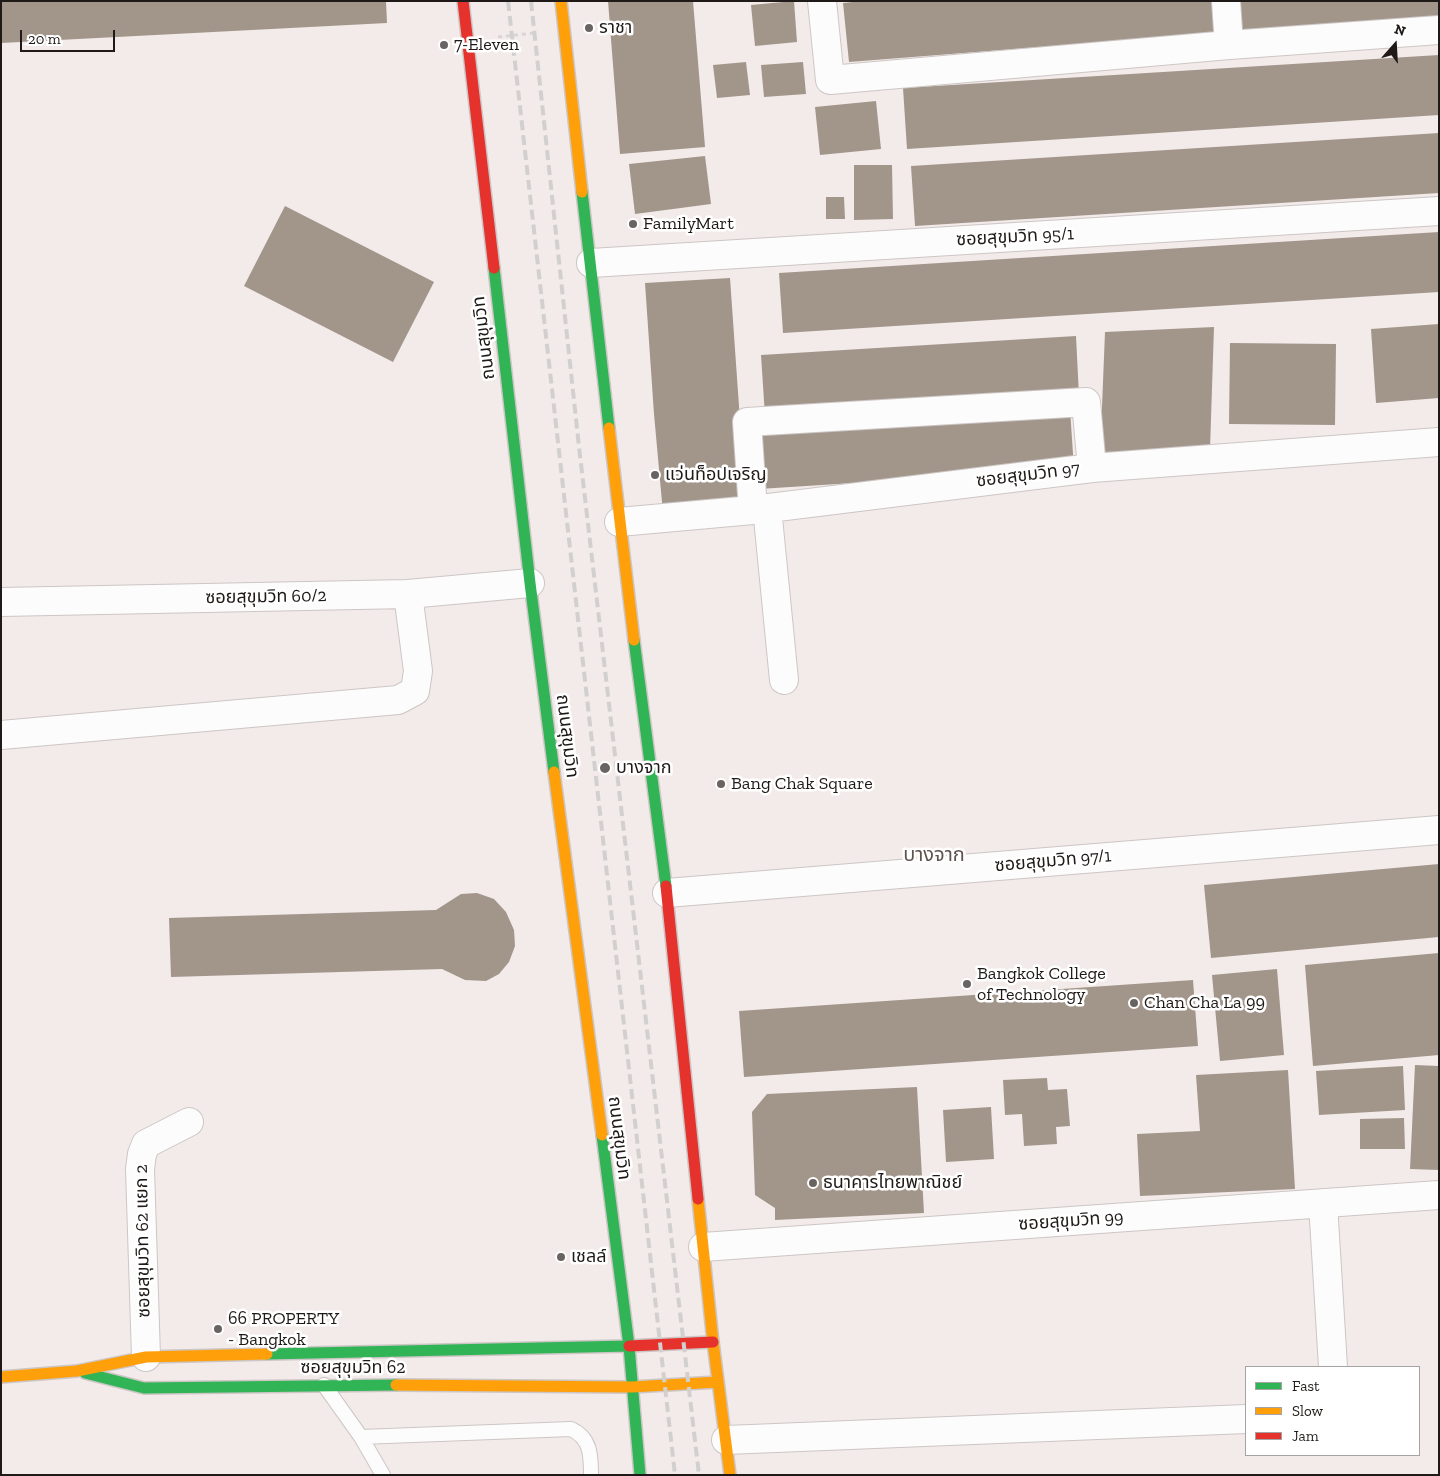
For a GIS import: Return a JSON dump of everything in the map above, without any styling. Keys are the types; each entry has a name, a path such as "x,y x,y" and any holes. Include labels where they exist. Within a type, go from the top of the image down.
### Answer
{"main road":[{"name":"ถนนสุขุมวิท","path":"463,1 530,583 629,1346 640,1475"},
{"path":"561,1 619,522 667,892 713,1342 730,1475"},
{"name":"ซอยสุขุมวิท 62","path":"1,1377 77,1371 146,1357 629,1346 713,1342"},
{"name":"ซอยสุขุมวิท 62","path":"77,1371 144,1388 324,1385 632,1387 718,1382"}],"street":[{"path":"822,1 830,80 1229,45 1439,30"},
{"path":"1226,1 1229,45"},
{"name":"ซอยสุขุมวิท 95/1","path":"591,263 1439,211"},
{"path":"784,680 747,422 1086,402 1092,468"},
{"name":"ซอยสุขุมวิท 97","path":"619,522 760,509 1092,468 1439,442"},
{"name":"ซอยสุขุมวิท 60/2","path":"1,602 408,594 530,583"},
{"path":"1,735 398,700 415,691 418,671 408,594"},
{"name":"ซอยสุขุมวิท 97/1","path":"667,892 1439,830"},
{"name":"ซอยสุขุมวิท 62 แยก 2","path":"146,1357 140,1169 142,1154 146,1144 189,1122"},
{"name":"ซอยสุขุมวิท 99","path":"703,1247 1439,1194"},
{"path":"1323,1203 1333,1366"},
{"path":"726,1440 1245,1419"}],"lane":[{"path":"324,1385 361,1437 383,1475"},
{"path":"361,1437 571,1429 583,1436 591,1452 591,1474"}],"path":[{"path":"467,40 564,30"}],"building":[{"path":"1,1 386,1 387,23 1,43"},
{"path":"608,1 693,1 705,147 620,154"},
{"path":"794,1 797,42 755,46 751,5"},
{"path":"862,1 1215,1 1218,33 849,62 843,3"},
{"path":"1239,1 1439,1 1439,16 1241,32"},
{"path":"1439,55 1439,115 907,149 903,88"},
{"path":"746,62 750,95 717,98 713,65"},
{"path":"803,62 806,94 764,97 761,65"},
{"path":"876,101 881,149 820,155 815,107"},
{"path":"1439,133 1439,193 915,226 911,166"},
{"path":"705,156 711,204 635,214 629,164"},
{"path":"854,165 892,165 893,219 854,220"},
{"path":"826,197 844,197 845,219 826,219"},
{"path":"285,206 434,282 393,362 244,286"},
{"path":"1439,232 1439,292 783,333 779,273"},
{"path":"730,278 746,506 663,513 645,283"},
{"path":"1439,324 1439,398 1376,403 1371,329"},
{"path":"1214,327 1210,449 1100,457 1105,332"},
{"path":"1076,336 1079,396 765,416 761,355"},
{"path":"1230,343 1336,344 1335,425 1229,424"},
{"path":"1070,409 1074,469 759,489 755,428"},
{"path":"1439,864 1439,937 1211,958 1204,885"},
{"path":"477,893 494,899 506,912 514,930 515,946 509,962 499,974 486,981 465,980 442,969 171,977 169,918 436,910 461,894"},
{"path":"1439,953 1439,1055 1313,1066 1305,965"},
{"path":"1277,969 1284,1055 1220,1061 1212,975"},
{"path":"1193,980 1198,1046 744,1077 739,1011"},
{"path":"1415,1065 1439,1066 1439,1170 1410,1169"},
{"path":"1403,1066 1405,1110 1319,1115 1316,1071"},
{"path":"1288,1070 1295,1189 1140,1196 1137,1134 1200,1131 1196,1075"},
{"path":"1047,1078 1048,1090 1067,1089 1070,1126 1056,1127 1057,1144 1024,1146 1022,1114 1005,1115 1003,1080"},
{"path":"917,1087 924,1213 775,1220 775,1208 755,1195 752,1112 767,1094"},
{"path":"991,1107 994,1159 946,1162 943,1110"},
{"path":"1404,1118 1405,1149 1360,1149 1360,1119"}],"railway":[{"path":"508,1 675,1475"},
{"path":"531,1 579,447 699,1475"}],"traffic: fast":[{"path":"582,192 609,428"},
{"path":"494,268 554,772"},
{"path":"634,640 666,886"},
{"path":"602,1135 629,1346 640,1475"},
{"path":"267,1354 629,1346"},
{"path":"85,1373 144,1388 396,1385"}],"traffic: slow":[{"path":"561,1 582,192"},
{"path":"609,428 634,640"},
{"path":"554,772 602,1135"},
{"path":"698,1199 713,1342 730,1475"},
{"path":"1,1377 77,1371 146,1357 267,1354"},
{"path":"632,1387 718,1382"},
{"path":"396,1385 632,1387"}],"traffic: jam":[{"path":"463,1 494,268"},
{"path":"666,886 698,1199"},
{"path":"629,1346 713,1342"}],"place":[{"name":"ราชา","path":"589,28"},
{"name":"7-Eleven","path":"444,45"},
{"name":"FamilyMart","path":"633,224"},
{"name":"แว่นท็อปเจริญ","path":"655,475"},
{"name":"บางจาก","path":"605,768"},
{"name":"Bang Chak Square","path":"721,784"},
{"name":"Bangkok College of Technology","path":"967,984"},
{"name":"Chan Cha La 99","path":"1134,1003"},
{"name":"ธนาคารไทยพาณิชย์","path":"813,1183"},
{"name":"เชลล์","path":"561,1257"},
{"name":"66 PROPERTY - Bangkok","path":"218,1329"}],"district":[{"name":"บางจาก","path":"934,855"}]}
